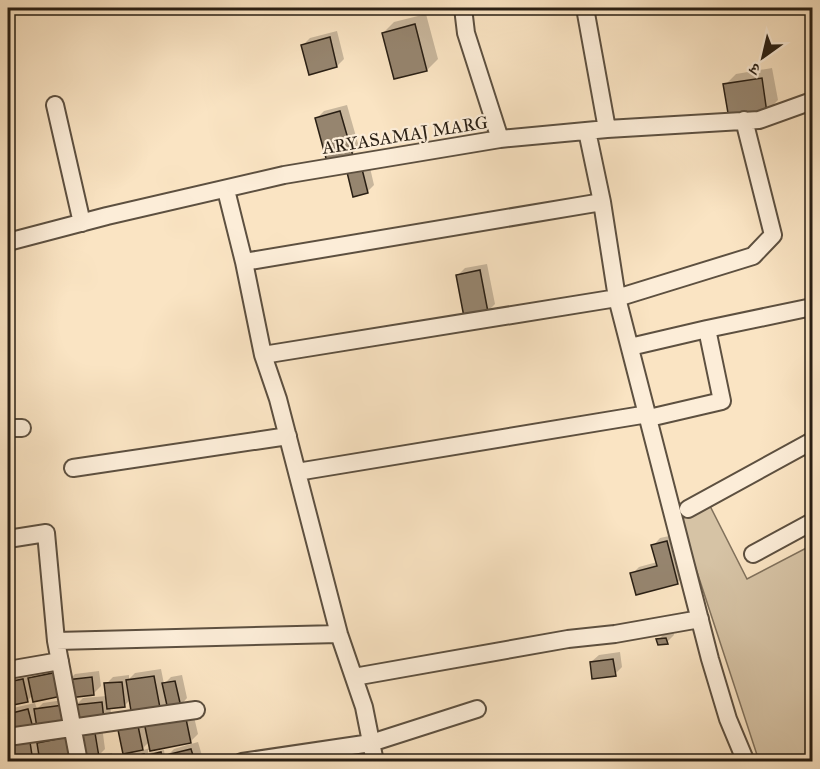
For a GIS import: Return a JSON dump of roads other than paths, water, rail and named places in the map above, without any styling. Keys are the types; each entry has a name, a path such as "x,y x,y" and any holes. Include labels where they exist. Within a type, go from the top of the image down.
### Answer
{"street":[{"path":"463,8 466,33 500,140"},
{"path":"585,8 607,129"},
{"name":"ARYASAMAJ MARG","path":"8,242 284,175 500,140 607,129 759,120 813,101"},
{"path":"56,105 82,223"},
{"path":"263,355 617,298 753,256 773,235 744,120"},
{"path":"587,131 603,202 617,298 700,619 728,719 746,762"},
{"path":"226,190 244,262 263,355 288,436 339,634 364,707 375,762"},
{"path":"244,262 603,202"},
{"path":"630,347 813,307"},
{"path":"297,472 648,416 722,401 707,329"},
{"path":"73,468 288,436"},
{"path":"688,509 813,441"},
{"path":"753,554 813,522"},
{"path":"8,539 46,533 56,641 79,762"},
{"path":"354,677 568,639 615,634 700,619"},
{"path":"56,641 339,634"},
{"path":"8,670 60,661"},
{"path":"242,762 371,743 477,709"},
{"path":"8,737 196,710"}]}
